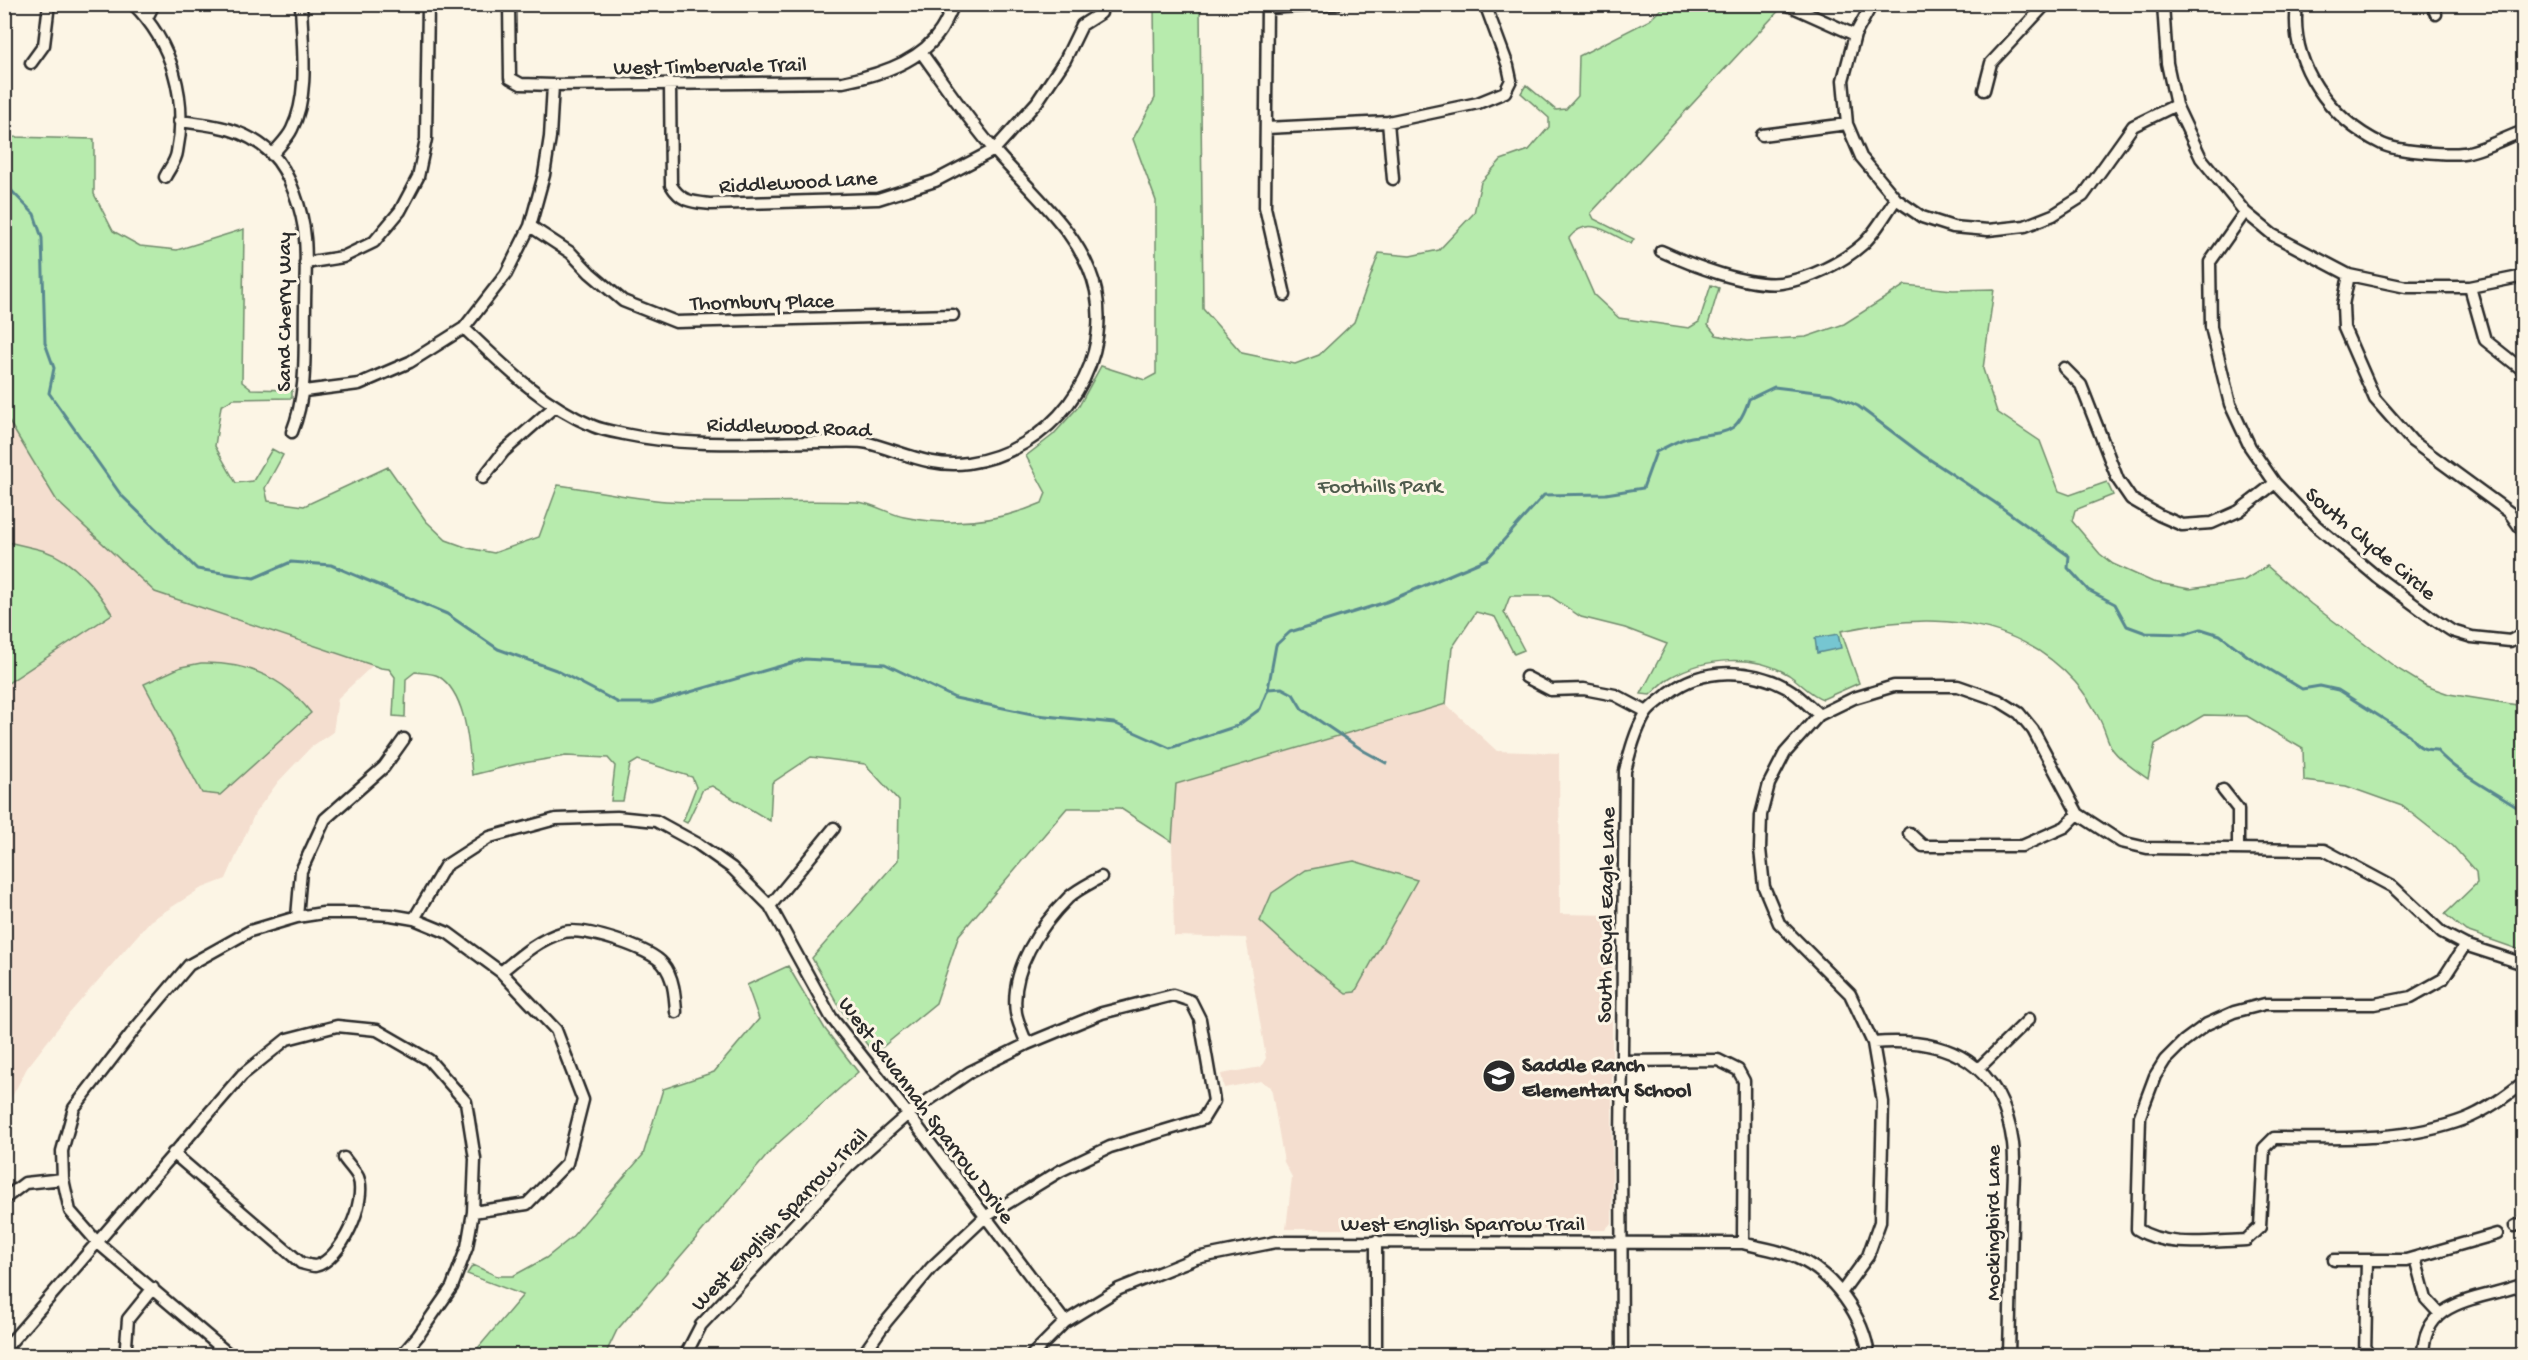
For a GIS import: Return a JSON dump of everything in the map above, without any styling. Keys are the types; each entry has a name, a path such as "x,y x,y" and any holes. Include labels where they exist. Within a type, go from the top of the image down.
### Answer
{"street":[{"path":"31,63 44,45 49,4"},
{"path":"133,4 147,18 168,52 177,83 179,121 177,154 165,177"},
{"path":"147,18 154,4"},
{"path":"272,155 292,130 299,111 303,81 301,4"},
{"path":"305,263 343,257 374,242 400,211 418,177 426,139 428,4"},
{"name":"West Timbervale Trail","path":"509,4 510,78 521,84 554,85 843,82 890,70 921,52 940,32 954,4"},
{"path":"1285,295 1265,207 1268,6 1337,4"},
{"path":"1266,128 1388,122 1478,103 1504,92 1511,80 1508,66 1485,4"},
{"path":"1786,4 1855,35"},
{"path":"1872,4 1855,35 1843,80 1847,123 1861,157 1896,199 1922,217 1953,228 1988,230 2025,226 2053,215 2083,196 2133,126 2176,105"},
{"path":"1984,90 1991,63 2046,4"},
{"path":"2163,4 2167,63 2176,105 2201,158 2245,212 2273,235 2349,275 2406,287 2470,287 2523,276"},
{"path":"2296,4 2298,42 2314,86 2345,121 2384,145 2435,153 2465,153 2523,131"},
{"name":"Riddlewood Lane","path":"670,85 671,185 677,195 685,201 711,204 878,199 935,181 994,150 1037,102 1065,60 1082,25 1101,13"},
{"name":"Riddlewood Road","path":"464,328 516,379 554,407 595,428 660,441 866,443 923,462 967,463 1006,453 1046,430 1076,394 1091,367 1098,330 1095,291 1077,243 994,150 921,52"},
{"path":"304,391 359,384 410,362 464,328 506,274 530,226 544,176 554,85"},
{"name":"Sand Cherry Way","path":"179,121 227,127 249,138 272,155 293,188 305,237 305,263 304,391 292,432"},
{"path":"1388,122 1393,179"},
{"path":"1762,135 1847,123"},
{"path":"1661,252 1689,265 1738,279 1780,283 1818,272 1846,257 1865,242 1896,199"},
{"name":"South Clyde Circle","path":"2245,212 2210,262 2211,327 2230,404 2250,447 2275,483 2315,525 2377,577 2452,631 2472,637 2510,641 2522,636 2523,633"},
{"name":"Thornbury Place","path":"530,226 571,253 590,273 623,301 676,322 953,315"},
{"path":"2349,275 2343,305 2344,328 2375,399 2412,441 2509,512 2523,533"},
{"path":"2470,287 2485,340 2523,371"},
{"path":"2064,368 2081,385 2118,480 2131,499 2159,516 2182,525 2212,523 2239,511 2275,483"},
{"path":"483,478 504,451 554,407"},
{"name":"South Royal Eagle Lane","path":"1622,1356 1621,1061 1625,771 1633,740 1647,712 1681,684 1708,675 1732,673 1755,675 1789,689 1819,715"},
{"path":"1526,677 1551,690 1584,689 1615,695 1647,712"},
{"path":"1841,1293 1868,1256 1880,1222 1883,1102 1873,1043 1850,994 1779,923 1764,887 1760,849 1761,815 1769,784 1785,753 1819,715 1854,698 1894,686 1958,686 1998,700 2019,712 2033,730 2078,814 2121,842 2147,848 2324,850 2393,887 2442,933 2465,945 2523,964"},
{"path":"297,917 302,871 325,819 384,767 404,740"},
{"path":"2223,790 2238,809 2238,848"},
{"path":"1909,833 1923,846 2022,846 2065,827 2078,814"},
{"name":"West Savannah Sparrow Drive","path":"414,919 445,866 490,837 556,819 607,817 656,821 698,844 732,868 770,906 831,1017 908,1114 1065,1322"},
{"path":"770,906 834,828"},
{"path":"1027,1044 1016,1012 1017,986 1022,962 1032,943 1070,896 1101,877"},
{"path":"231,1356 98,1243 70,1211 63,1179 62,1151 74,1108 134,1030 189,965 249,931 297,917 323,913 353,913 414,919 448,933 501,972 556,1030 583,1100 567,1163 527,1204 473,1212"},
{"path":"501,972 531,947 565,932 602,934 637,948 663,963 675,989 676,1012"},
{"path":"2465,945 2443,979 2411,997 2375,1004 2265,1004 2234,1012 2206,1024 2184,1041 2165,1060 2140,1116 2137,1229 2150,1238 2174,1241 2246,1240 2260,1227 2264,1149 2274,1138 2335,1138 2413,1133 2466,1119 2502,1099 2523,1082"},
{"name":"West English Sparrow Trail","path":"685,1356 701,1325 848,1167 908,1114 970,1072 1027,1044 1102,1013 1173,995 1191,1001 1200,1019 1214,1101 1203,1119 1110,1147 1060,1171 985,1217 931,1268 886,1322 862,1356"},
{"path":"1979,1068 2028,1019"},
{"path":"4,1350 242,1076 287,1040 337,1026 377,1030 429,1060 466,1102 475,1159 473,1212 467,1247 452,1287 401,1356"},
{"name":"Mockingbird Lane","path":"1873,1043 1892,1041 1929,1044 1951,1051 1979,1068 2001,1097 2013,1147 2009,1356"},
{"path":"1621,1061 1718,1060 1738,1070 1744,1081 1743,1243"},
{"path":"173,1153 301,1263 315,1266 330,1257 341,1244 352,1225 359,1202 359,1178 344,1158"},
{"path":"4,1199 25,1184 63,1179"},
{"path":"2334,1260 2415,1258 2497,1234"},
{"path":"1376,1241 1376,1356"},
{"name":"West English Sparrow Trail","path":"1031,1356 1065,1322 1119,1289 1216,1252 1276,1242 1376,1241 1743,1243 1798,1258 1822,1274 1841,1293 1862,1327 1869,1356"},
{"path":"2415,1258 2426,1299 2439,1313"},
{"path":"2365,1356 2367,1260"},
{"path":"2423,1356 2425,1332 2439,1313 2452,1306 2523,1284"},
{"path":"126,1345 128,1319 153,1288"}],"shaded area":[{"path":"5,415 57,501 155,592 373,665 338,698 333,732 311,747 278,782 255,813 226,879 200,889 150,921 68,1015 27,1068 5,1110"},
{"path":"1446,704 1497,751 1559,753 1560,914 1612,915 1612,1222 1605,1230 1286,1229 1292,1177 1284,1162 1271,1087 1261,1081 1224,1088 1221,1074 1261,1067 1266,1058 1246,938 1174,936 1172,842 1176,784"}],"green space":[{"name":"Foothills Park","path":"1154,5 1200,5 1203,309 1242,353 1295,364 1319,355 1354,322 1379,253 1410,256 1439,250 1474,213 1481,182 1501,160 1529,150 1549,127 1549,118 1521,93 1526,85 1556,110 1566,109 1578,96 1579,56 1650,20 1665,5 1784,5 1591,213 1594,219 1634,239 1631,244 1607,231 1591,226 1576,231 1569,238 1594,295 1619,318 1689,328 1699,322 1711,285 1719,288 1708,325 1716,335 1747,341 1806,337 1844,324 1905,285 1953,290 1994,289 1983,369 1997,412 2040,441 2059,491 2070,495 2107,482 2113,495 2075,510 2072,521 2100,554 2113,564 2153,582 2190,589 2243,581 2267,566 2311,604 2398,669 2426,686 2449,694 2523,706 2523,951 2466,931 2445,914 2477,883 2476,872 2453,846 2402,806 2346,786 2304,781 2303,749 2247,716 2204,715 2155,744 2148,779 2116,754 2095,710 2075,682 2051,659 2024,642 1996,631 1966,624 1935,621 1872,625 1841,631 1859,683 1823,699 1775,668 1746,661 1699,665 1668,679 1650,695 1641,694 1667,644 1625,628 1581,617 1550,596 1510,596 1504,612 1524,650 1514,654 1495,617 1476,612 1452,648 1446,704 1176,784 1172,842 1120,808 1067,808 959,935 936,1003 874,1054 840,1008 812,958 898,860 899,801 865,764 811,757 772,783 770,821 712,786 703,789 687,823 683,821 696,787 692,777 638,760 630,765 623,801 611,801 615,766 608,758 566,756 517,764 472,775 468,736 461,707 448,684 438,676 415,672 406,679 405,717 393,716 395,677 389,669 155,592 57,501 5,415 5,133 12,137 94,139 94,194 113,231 140,246 177,250 244,229 242,382 251,389 292,390 292,398 233,399 221,406 215,446 236,483 253,481 272,449 283,455 265,488 268,501 304,506 388,467 426,521 446,540 468,548 494,553 539,537 558,485 666,501 857,502 904,517 940,522 974,521 1009,515 1042,503 1046,493 1026,456 1053,435 1079,406 1101,366 1145,380 1156,374 1156,201 1133,139 1155,98"},
{"path":"5,541 45,551 65,561 100,595 112,614 5,685"},
{"path":"201,663 233,665 262,674 289,690 311,713 220,795 202,793 144,684 181,667"},
{"path":"1354,861 1417,880 1355,992 1346,993 1309,965 1260,921 1272,893 1306,870"},
{"path":"788,966 825,1029 858,1072 776,1145 617,1330 605,1355 472,1355 523,1295 467,1274 473,1265 497,1276 513,1276 546,1258 571,1238 643,1155 663,1089 714,1072 759,1019 747,985"}],"water":[{"path":"1838,634 1841,648 1817,653 1815,638"}],"waterway":[{"path":"4,183 34,214 42,238 45,343 54,368 49,393 121,495 197,569 254,578 291,562 331,565 447,614 498,649 556,670 619,703 652,703 805,659 885,664 955,698 1037,715 1114,723 1170,748 1237,726 1260,709 1268,689 1276,645 1290,632 1386,602 1487,559 1544,495 1606,494 1643,488 1656,452 1683,439 1726,431 1739,421 1749,399 1774,387 1832,394 1858,406 1923,455 2069,556 2068,568 2088,590 2115,604 2127,626 2146,633 2185,634 2201,629 2220,635 2249,657 2302,689 2320,686 2338,690 2409,735 2420,747 2436,750 2467,776 2524,812"},
{"path":"1268,689 1282,688 1293,694 1302,709 1364,751 1386,763"}],"place":[{"name":"Saddle Ranch Elementary School","path":"1499,1076"}]}
